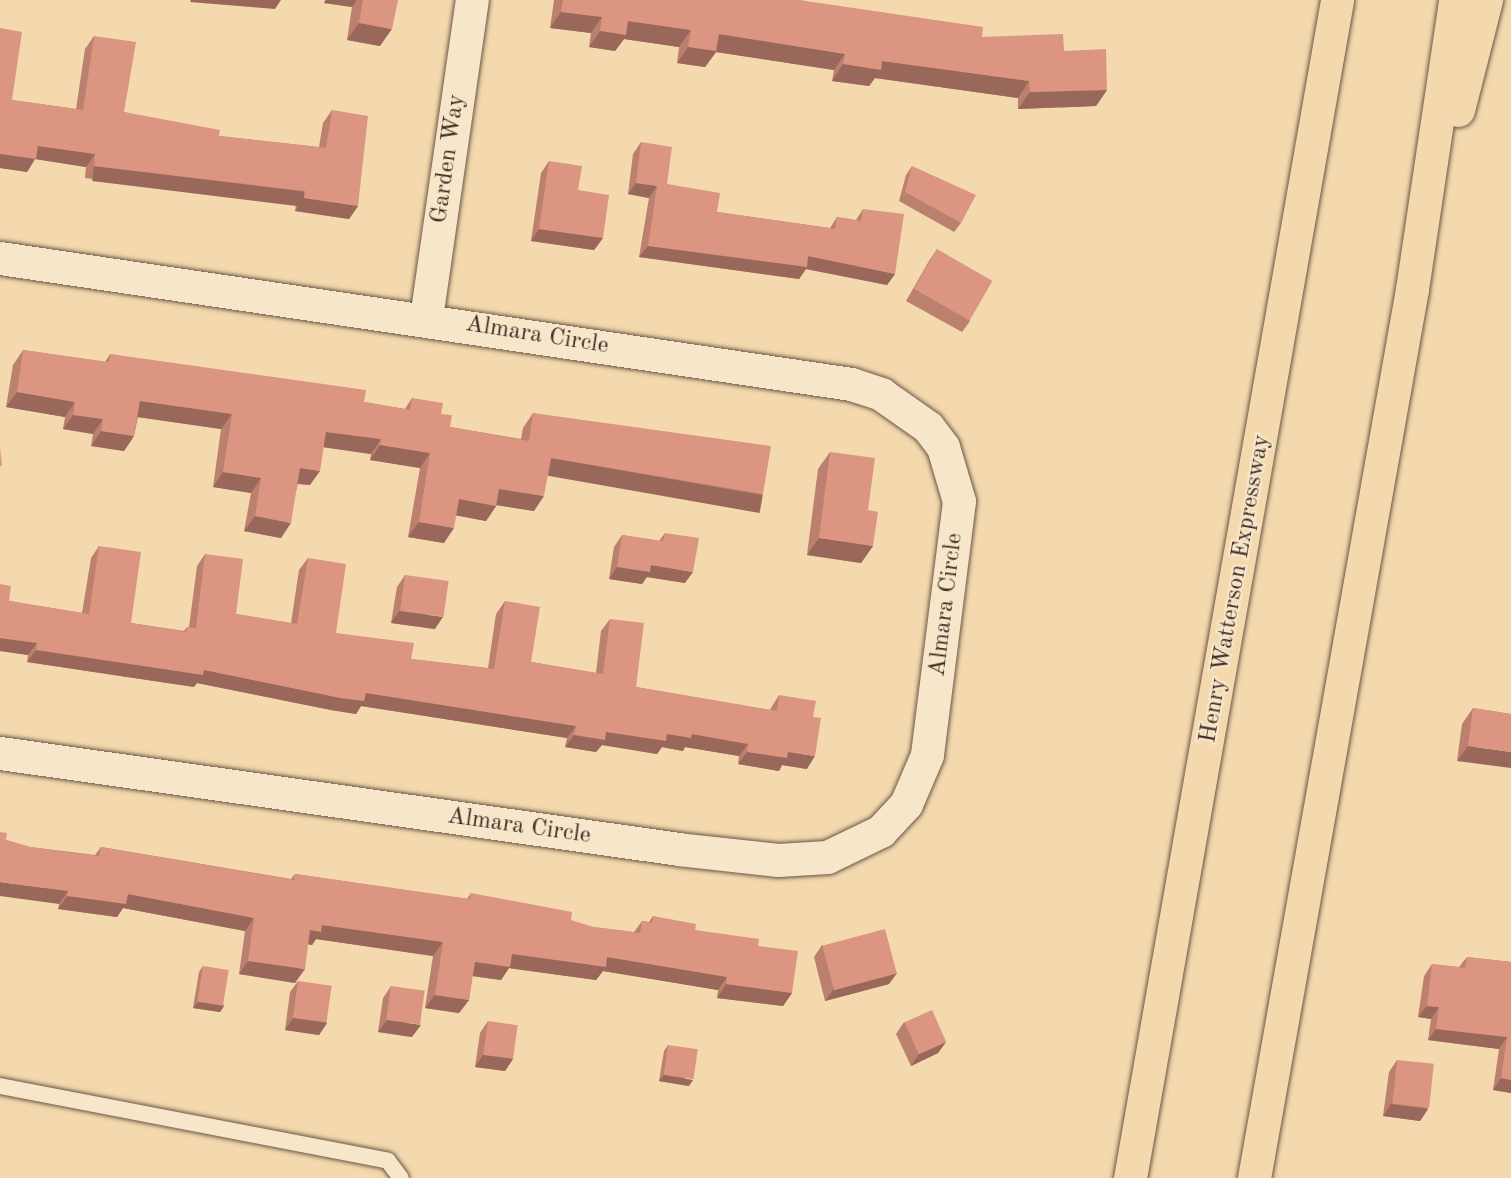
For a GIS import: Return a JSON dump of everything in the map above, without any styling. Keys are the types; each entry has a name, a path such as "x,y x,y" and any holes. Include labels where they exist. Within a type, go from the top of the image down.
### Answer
{"highway":[{"name":"Henry Watterson Expressway","path":"1130,1178 1337,0"},
{"path":"1254,1178 1412,288 1455,0"},
{"path":"1412,288 1486,0"}],"street":[{"name":"Garden Way","path":"426,318 472,0"},
{"name":"Almara Circle","path":"0,258 426,318 826,378 881,394 928,427 955,477 957,526 927,755 906,804 881,831 827,857 778,860 0,753"}],"lane":[{"path":"0,1086 388,1161 401,1178"}],"building":[{"path":"363,0 398,0 392,29 359,23"},
{"path":"563,0 799,0 983,27 982,37 1063,34 1064,51 1106,49 1107,90 1030,92 1029,81 882,61 881,70 843,64 845,54 719,34 716,51 688,47 691,30 628,21 626,35 600,31 602,17 561,12"},
{"path":"0,28 22,32 12,100 83,110 94,36 136,42 124,112 220,130 219,136 326,148 332,110 368,116 358,206 304,198 305,191 94,166 95,154 38,146 36,159 0,154"},
{"path":"641,142 672,147 667,184 720,193 717,212 835,229 837,217 861,221 863,209 904,214 895,274 808,256 807,267 648,246 657,186 636,183"},
{"path":"549,161 582,166 578,190 609,195 603,238 539,229"},
{"path":"912,166 976,195 961,223 905,192"},
{"path":"937,249 992,281 969,321 914,289"},
{"path":"23,350 109,362 110,354 366,390 364,402 410,410 412,398 443,403 441,414 452,415 450,427 529,441 533,413 771,446 763,494 551,458 544,496 499,489 496,506 459,499 454,528 419,522 430,453 380,445 381,439 326,432 320,471 300,468 291,523 255,516 261,478 223,472 232,414 140,401 134,436 101,431 103,419 73,415 75,402 17,392"},
{"path":"830,452 875,458 868,510 878,512 873,546 819,538"},
{"path":"665,533 699,538 693,572 651,565 650,572 617,567 622,535 663,541"},
{"path":"99,546 141,552 131,623 186,632 187,627 196,628 205,554 243,559 236,614 297,624 308,558 346,564 336,633 414,643 411,659 494,669 505,601 540,607 531,662 603,674 610,619 644,623 636,687 777,711 779,695 816,701 813,717 821,718 815,756 788,752 787,758 747,752 748,744 692,734 691,738 667,734 666,741 606,732 605,740 574,735 576,726 366,693 364,701 340,698 204,670 203,675 36,650 37,643 0,638 0,584 11,586 9,601 89,614"},
{"path":"405,575 449,581 444,617 400,611"},
{"path":"1473,708 1511,714 1511,752 1468,746"},
{"path":"0,832 7,833 6,840 30,847 74,853 99,856 101,847 294,880 295,874 470,899 471,893 572,912 571,920 593,927 640,933 642,921 652,923 653,916 696,924 695,930 759,939 758,946 798,951 792,993 726,984 727,977 607,957 606,967 512,954 510,967 475,962 469,1000 435,995 443,942 322,925 321,932 310,930 305,969 248,961 254,918 128,894 126,904 67,896 68,891 0,882"},
{"path":"885,929 897,973 834,990 822,946"},
{"path":"1467,957 1511,962 1511,1080 1501,1078 1507,1037 1436,1029 1439,1007 1427,1006 1432,964 1465,968"},
{"path":"203,966 229,970 223,1006 197,1002"},
{"path":"298,981 332,986 327,1022 293,1018"},
{"path":"391,986 425,991 420,1024 386,1020"},
{"path":"932,1010 946,1042 919,1054 905,1022"},
{"path":"488,1021 518,1025 513,1059 483,1055"},
{"path":"668,1045 698,1049 694,1079 664,1075"},
{"path":"1397,1060 1434,1064 1429,1108 1392,1104"}]}
